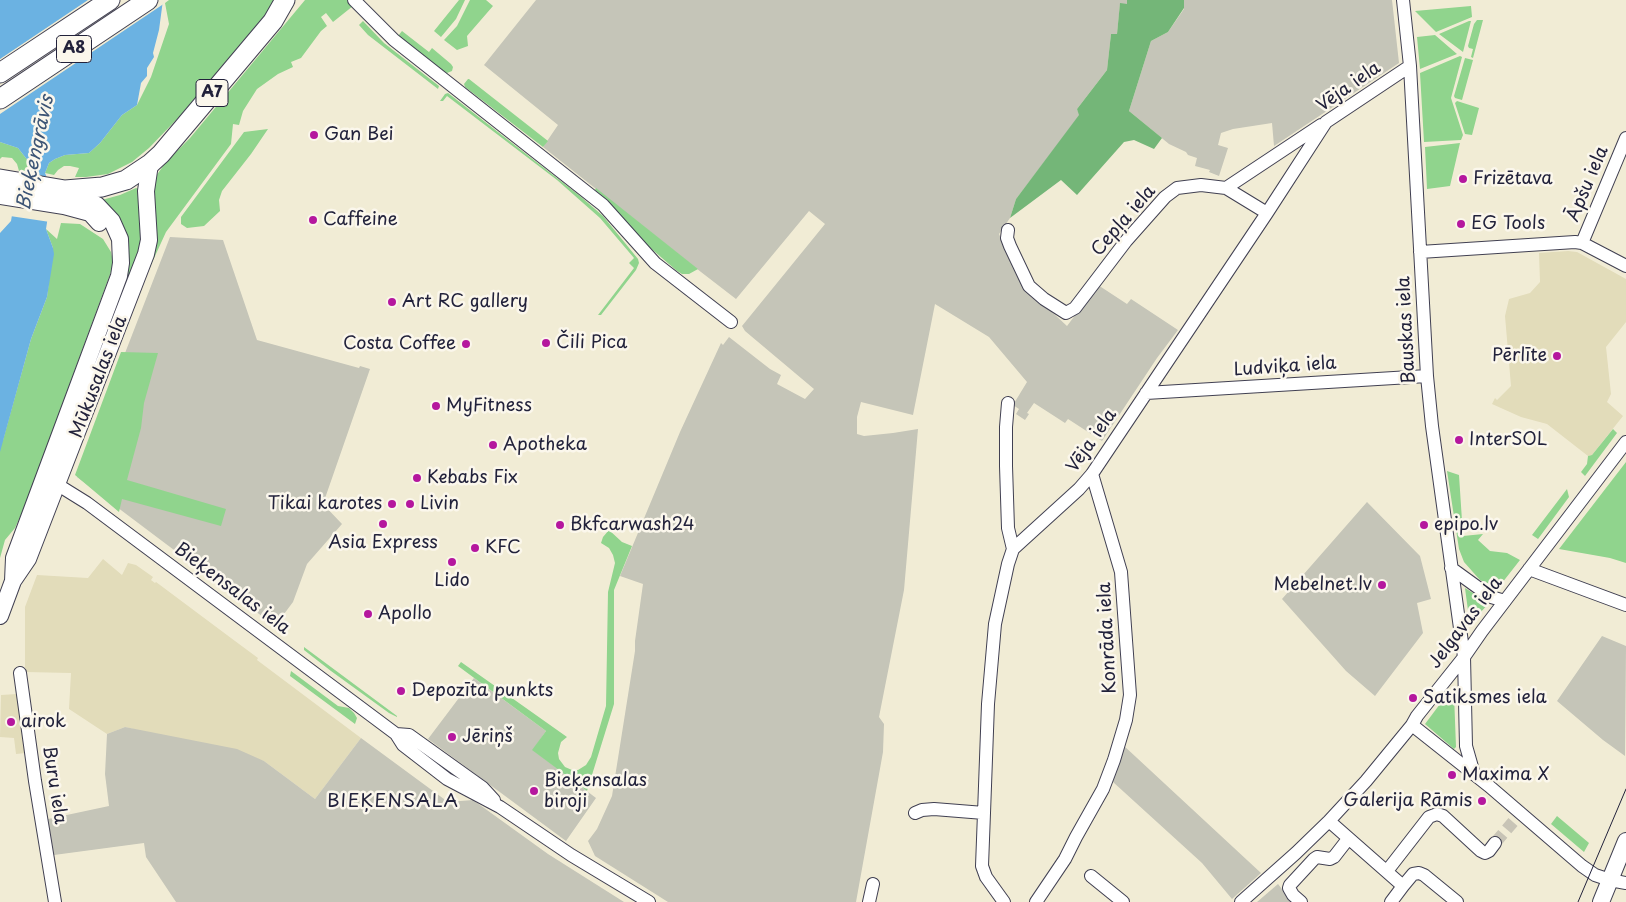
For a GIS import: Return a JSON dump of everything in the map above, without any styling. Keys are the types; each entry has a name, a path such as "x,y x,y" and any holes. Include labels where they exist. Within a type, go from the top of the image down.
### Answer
{"highway":[{"name":"A8","path":"0,74 110,0"},
{"name":"A8","path":"0,99 148,0"},
{"name":"Mūkusalas iela","path":"1,187 64,198 126,180 150,164 166,148 273,22 285,0"},
{"path":"273,22 289,0"}],"main road":[{"name":"Mūkusalas iela","path":"50,480 146,254 149,240 146,191 150,164"},
{"name":"Mūkusalas iela","path":"0,616 13,581 28,559 50,480 119,276 121,263 120,238 112,221 97,205 64,198"},
{"path":"1601,902 1618,881 1626,841"}],"street":[{"path":"273,22 297,0"},
{"path":"354,0 394,40 603,205 655,263 731,322"},
{"name":"Bauskas iela","path":"1403,0 1410,66 1427,376 1464,657"},
{"name":"Vēja iela","path":"1013,550 1079,489 1092,474 1326,122 1410,66"},
{"path":"1226,188 1326,122"},
{"name":"Āpšu iela","path":"1582,243 1626,138"},
{"name":"Cepļa iela","path":"1008,230 1007,238 1028,286 1066,313 1075,308 1126,241 1165,197 1177,188 1201,185 1226,188 1267,213"},
{"path":"1420,252 1575,242 1582,243 1626,266"},
{"name":"Ludviķa iela","path":"1146,393 1427,376"},
{"path":"1004,902 986,877 982,866 988,704 996,624 1008,564 1013,550 1008,528 1006,427 1008,403"},
{"name":"Jelgavas iela","path":"1241,902 1296,854 1366,781 1412,725 1626,442"},
{"name":"Konrāda iela","path":"1036,902 1065,859 1102,790 1114,760 1126,720 1130,695 1121,572 1092,474"},
{"name":"Bieķensalas iela","path":"50,480 87,503 396,734 402,745 447,779 500,807 572,855 650,902"},
{"path":"1451,568 1491,597 1505,602"},
{"path":"1529,569 1626,606"},
{"path":"1464,657 1466,746 1474,774"},
{"name":"Buru iela","path":"20,673 55,902"},
{"path":"1412,725 1474,774 1516,818 1595,875 1618,881"},
{"path":"915,813 934,809 984,813"},
{"path":"1387,871 1429,817 1436,814 1443,816 1485,854 1495,842"},
{"path":"1329,821 1404,886"},
{"path":"1301,902 1293,895 1289,888 1290,885 1314,859 1330,859 1334,857 1348,838"},
{"path":"1391,902 1413,874 1419,873 1457,902"},
{"path":"1091,876 1123,902"},
{"path":"870,902 873,884"}],"shaded area":[{"path":"536,0 1127,0 1127,4 1120,4 1117,34 1111,34 1107,70 1077,109 1080,115 1016,199 1010,218 999,234 1007,252 1038,299 1067,326 1098,285 1127,304 1131,299 1178,330 1157,358 1102,441 1068,419 1065,423 1034,403 1027,413 1029,414 1025,420 1016,414 1019,409 1013,405 1027,382 989,337 935,304 913,415 861,402 857,417 857,434 864,436 918,429 904,590 879,717 884,724 883,752 856,902 668,902 595,856 588,841 597,829 612,796 635,651 643,584 620,576 680,432 721,343 723,345 729,337 770,369 781,375 777,384 805,399 814,389 745,331 742,326 825,224 809,211 736,299 701,272 543,147 558,125 484,65"},
{"path":"1184,0 1392,0 1399,63 1274,146 1272,123 1233,129 1221,133 1218,145 1228,148 1219,176 1209,172 1210,170 1195,166 1197,158 1169,144 1129,111 1151,41 1168,32 1184,9"},
{"path":"170,237 223,240 257,340 359,368 360,366 370,369 323,504 342,524 307,564 293,602 275,626 77,477"},
{"name":"Pērlīte","path":"1577,252 1626,279 1626,322 1606,347 1611,394 1607,402 1623,416 1592,455 1588,456 1547,424 1521,417 1492,404 1495,398 1497,400 1511,386 1505,316 1509,299 1530,293 1540,282 1539,253"},
{"path":"1367,502 1420,556 1431,599 1417,603 1423,633 1375,696 1346,671 1282,599"},
{"path":"103,559 122,575 128,563 136,565 153,577 151,580 258,658 257,660 361,738 315,799 264,761 125,727 107,734 69,709 71,673 25,672 25,607 37,575 88,578"},
{"path":"1602,636 1626,646 1625,756 1557,701"},
{"path":"474,678 546,731 533,750 596,798 566,841 428,739"},
{"name":"airok","path":"17,694 26,753 16,754 14,738 0,737 1,695"},
{"path":"125,727 237,749 264,761 315,799 361,738 448,802 473,800 548,854 624,902 176,902 146,857 144,843 54,855 48,819 109,806 105,774 107,734"},
{"path":"1123,745 1261,873 1232,899 1202,863 1113,782"},
{"path":"1278,884 1292,902 1257,902"}],"green space":[{"path":"169,0 275,0 265,15 179,117 149,148 132,162 108,174 86,177 75,177 79,168 70,166 64,166 54,175 45,173 49,163 55,159 65,155 89,153 100,143 122,115 137,105 151,77 169,24 165,3"},
{"path":"305,0 347,0 353,6 333,22 326,13 321,17 327,26 321,31 301,58 291,62 293,67 278,74 257,89 243,111 239,125 233,124 231,144 166,232 150,267 156,224 154,189 156,176"},
{"path":"459,0 465,0 456,19 441,37 434,31"},
{"path":"470,0 486,0 493,6 467,36 468,46 457,50 444,40 457,26"},
{"path":"1127,0 1184,0 1184,8 1168,32 1151,41 1129,111 1162,138 1154,149 1134,140 1124,142 1077,195 1061,180 1010,218 1016,199 1079,115 1077,109 1107,70 1111,34 1117,34 1120,3 1127,4"},
{"path":"1471,6 1472,17 1436,32 1415,11"},
{"path":"1477,20 1483,20 1473,58 1471,57 1473,49 1468,46 1474,24"},
{"path":"363,21 384,43 439,86 438,89 368,35 359,25"},
{"path":"1471,21 1463,52 1439,34"},
{"path":"402,31 429,52 432,48 451,64 453,67 452,71 444,72 398,36"},
{"path":"1435,35 1457,54 1420,69 1417,37"},
{"path":"1460,56 1462,57 1451,98 1463,135 1461,140 1424,142 1420,73"},
{"path":"1465,58 1473,60 1462,100 1454,96"},
{"path":"468,79 548,141 543,147 465,87 464,84"},
{"path":"448,93 603,216 638,259 639,263 636,270 601,315 598,315 634,268 629,263 634,258 600,218 557,180 447,96 443,101 440,101"},
{"path":"1457,101 1479,108 1472,135 1465,134 1455,103"},
{"path":"268,129 222,191 219,200 220,211 204,226 187,228 181,224 181,217 244,132"},
{"path":"0,142 18,148 29,162 28,172 19,171 17,164 12,158 2,157 0,159"},
{"path":"1460,143 1450,186 1427,189 1425,147"},
{"path":"136,188 139,189 142,247 98,363 94,362 127,269 98,201"},
{"path":"596,188 698,269 689,274 682,274 677,271 647,245 609,202 595,190"},
{"path":"61,223 80,224 103,239 111,252 112,269 24,508 15,528 5,540 0,558 0,440 3,440 31,339 47,297 53,248 46,229 57,239"},
{"path":"121,352 158,353 144,403 141,428 127,480 226,509 221,526 122,499 119,512 75,475"},
{"path":"1613,429 1617,433 1585,476 1581,472 1587,464 1588,456 1592,455"},
{"path":"1626,462 1626,563 1610,558 1559,549"},
{"path":"1447,471 1459,475 1463,536 1483,534 1478,540 1490,551 1507,553 1520,560 1502,583 1492,585 1480,580 1464,562 1459,549"},
{"path":"1567,489 1569,497 1538,539 1532,535"},
{"path":"609,530 622,542 632,546 614,590 614,704 587,791 532,750 546,731 458,666 461,662 567,737 561,742 558,753 559,759 565,767 578,770 586,765 591,757 606,706 608,592 615,563 609,548 601,543"},
{"path":"1465,588 1489,603 1472,622 1469,618"},
{"path":"304,647 397,717 331,671 304,650"},
{"path":"291,671 338,706 349,708 357,718 355,724 290,676"},
{"path":"1449,692 1454,694 1456,747 1454,749 1425,724"},
{"path":"1557,816 1589,843 1584,852 1551,824"}],"water":[{"name":"Bieķengrāvis","path":"0,0 163,0 159,30 153,53 154,57 147,68 147,76 141,83 137,105 122,115 100,143 89,153 65,155 55,159 49,163 45,173 52,190 46,229 54,254 47,297 31,339 0,452 0,233 11,221 16,191 28,176 29,162 18,148 0,142"}],"pier":[{"path":"88,0 166,0 165,3 0,114 0,59"},
{"path":"25,173 49,177 55,190 50,222 10,216 14,190"}],"tunnel":[{"path":"1495,843 1513,822"}],"tram line":[{"path":"1578,902 1626,789"}],"place":[{"name":"Gan Bei","path":"314,135"},
{"name":"Frizētava","path":"1463,179"},
{"name":"Caffeine","path":"313,220"},
{"name":"EG Tools","path":"1461,224"},
{"name":"Art RC gallery","path":"392,302"},
{"name":"Čili Pica","path":"546,343"},
{"name":"Costa Coffee","path":"466,344"},
{"name":"Pērlīte","path":"1557,356"},
{"name":"MyFitness","path":"436,406"},
{"name":"InterSOL","path":"1459,440"},
{"name":"Apotheka","path":"493,445"},
{"name":"Kebabs Fix","path":"417,478"},
{"name":"Tikai karotes","path":"392,504"},
{"name":"Livin","path":"410,504"},
{"name":"Asia Express","path":"383,524"},
{"name":"Bkfcarwash24","path":"560,525"},
{"name":"epipo.lv","path":"1424,525"},
{"name":"KFC","path":"475,548"},
{"name":"Lido","path":"452,562"},
{"name":"Mebelnet.lv","path":"1382,585"},
{"name":"Apollo","path":"368,614"},
{"name":"Depozīta punkts","path":"401,691"},
{"name":"Satiksmes iela","path":"1413,698"},
{"name":"airok","path":"11,722"},
{"name":"Jēriņš","path":"452,737"},
{"name":"Maxima X","path":"1452,775"},
{"name":"Bieķensalas biroji","path":"534,791"},
{"name":"Galerija Rāmis","path":"1482,801"}],"district":[{"name":"BIEĶENSALA","path":"393,802"}]}
